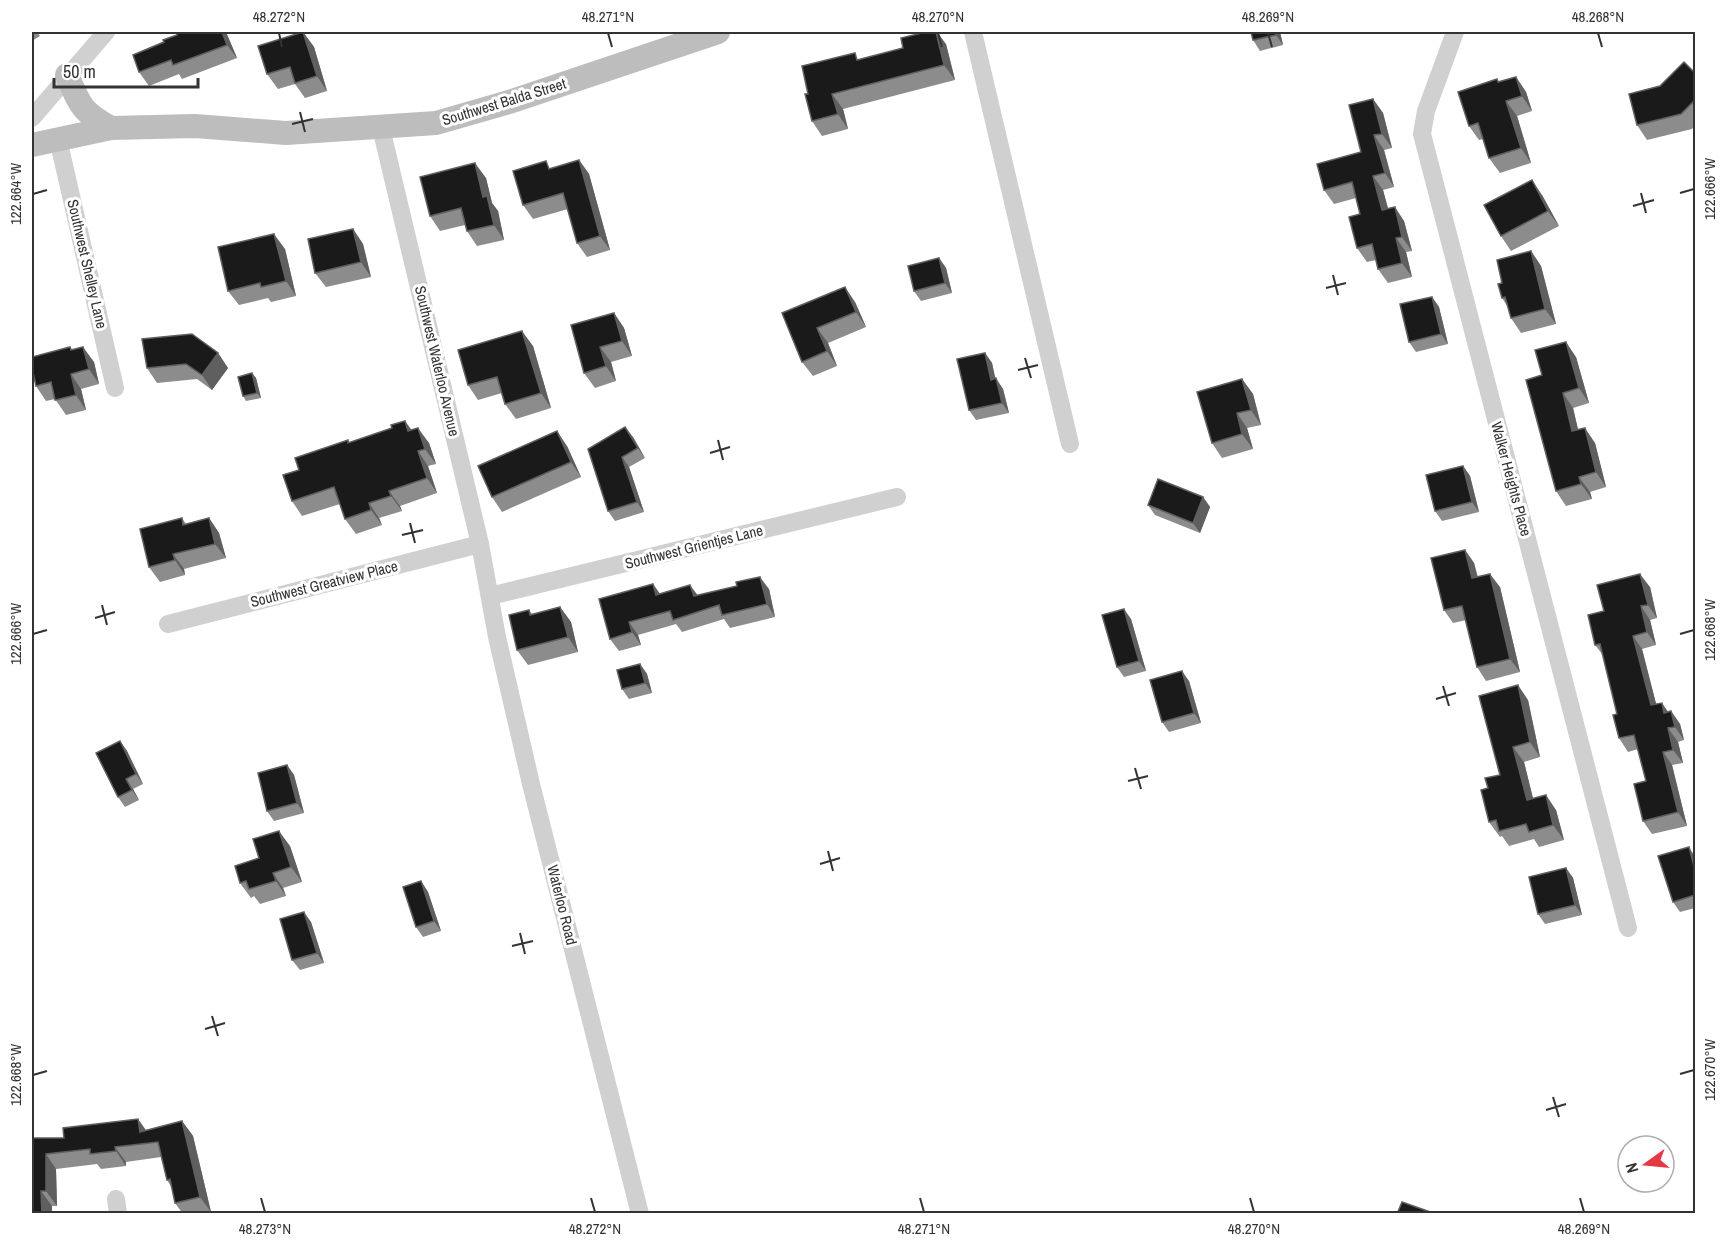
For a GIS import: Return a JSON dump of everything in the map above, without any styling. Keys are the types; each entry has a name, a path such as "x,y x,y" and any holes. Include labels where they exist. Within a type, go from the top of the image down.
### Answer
{"street":[{"path":"32,118 106,32"},
{"name":"Southwest Balda Street","path":"32,145 111,128 195,126 286,133 436,123 718,32"},
{"path":"973,32 1070,444"},
{"name":"Walker Heights Place","path":"1455,32 1426,111 1422,134 1628,928"},
{"path":"67,75 81,106 93,118 111,128"},
{"name":"Southwest Waterloo Avenue","path":"381,128 480,544 490,596"},
{"name":"Southwest Shelley Lane","path":"58,139 115,388"},
{"name":"Southwest Grientjes Lane","path":"490,596 897,497"},
{"name":"Southwest Greatview Place","path":"168,624 480,544"},
{"name":"Waterloo Road","path":"490,596 497,637 534,795 640,1214"}],"building":[{"path":"176,32 222,32 227,45 173,65 171,60 139,72 133,55 164,42 163,40 177,35"},
{"path":"303,32 317,76 295,83 290,67 267,74 258,46"},
{"path":"936,32 944,65 832,94 838,114 812,121 805,94 808,94 802,66 855,53 857,60 903,48 901,38"},
{"path":"1251,32 1275,32 1276,35 1253,40"},
{"path":"1684,62 1695,73 1695,100 1681,114 1637,125 1629,94 1660,86"},
{"path":"1516,77 1522,96 1506,101 1521,148 1489,158 1478,123 1469,126 1458,92 1497,79 1498,82"},
{"path":"1373,99 1382,134 1374,135 1385,173 1373,176 1382,210 1395,207 1402,237 1396,238 1402,263 1378,269 1372,244 1357,248 1349,217 1360,214 1352,182 1324,190 1317,164 1361,152 1349,105"},
{"path":"579,160 600,236 577,243 563,193 523,205 513,171 546,161 549,169"},
{"path":"475,163 483,197 487,196 494,225 467,231 461,208 430,216 420,177"},
{"path":"1532,180 1548,211 1501,236 1484,205"},
{"path":"353,229 361,262 315,273 308,239"},
{"path":"274,234 286,281 261,287 260,283 228,291 218,247"},
{"path":"1531,251 1545,309 1511,318 1505,297 1502,298 1498,284 1502,283 1497,260"},
{"path":"939,258 945,283 914,291 908,266"},
{"path":"845,287 856,312 817,328 827,351 802,362 782,313"},
{"path":"1432,297 1441,334 1409,342 1400,304"},
{"path":"614,313 622,341 600,347 606,366 584,373 571,325"},
{"path":"522,331 541,393 505,404 497,377 468,385 458,350"},
{"path":"192,334 218,353 202,375 186,364 147,368 142,339"},
{"path":"1566,342 1579,388 1563,393 1572,431 1585,428 1596,472 1579,477 1581,484 1556,491 1526,380 1542,375 1535,350"},
{"path":"70,347 71,350 83,347 89,369 71,374 76,395 55,400 51,382 36,386 32,357"},
{"path":"985,353 991,380 996,378 1002,403 969,410 957,359"},
{"path":"252,373 257,393 243,396 238,377"},
{"path":"1242,379 1251,410 1237,413 1242,434 1212,443 1197,392"},
{"path":"405,421 408,431 418,428 425,449 418,451 427,478 389,491 391,496 369,503 371,510 345,519 334,487 292,501 283,475 299,470 295,458 348,440 348,443 392,428 391,425"},
{"path":"625,427 638,448 622,457 637,502 608,511 588,449"},
{"path":"557,431 571,462 492,497 478,466"},
{"path":"1463,466 1472,502 1435,511 1426,475"},
{"path":"1158,479 1203,497 1193,523 1148,505"},
{"path":"182,518 183,525 209,518 215,544 173,554 175,560 149,567 140,529"},
{"path":"1465,550 1472,578 1490,574 1510,659 1477,667 1462,606 1444,610 1431,558"},
{"path":"1640,574 1648,605 1641,606 1647,632 1633,636 1651,705 1662,703 1664,713 1671,711 1675,727 1668,728 1673,750 1663,752 1678,812 1643,821 1634,784 1646,781 1634,735 1619,738 1613,715 1617,714 1600,644 1595,645 1588,615 1604,611 1597,585"},
{"path":"760,577 767,604 722,615 719,605 673,620 670,611 629,622 632,632 610,639 599,599 653,584 656,595 690,585 694,596 737,586 736,582"},
{"path":"560,607 568,637 517,650 509,615 529,610 530,615"},
{"path":"1124,609 1139,661 1117,667 1102,615"},
{"path":"640,664 645,683 622,689 617,670"},
{"path":"1182,671 1194,713 1162,722 1150,680"},
{"path":"1518,685 1530,742 1513,747 1527,800 1546,795 1553,825 1529,832 1526,824 1499,831 1496,820 1489,822 1481,790 1488,788 1485,778 1500,775 1479,696"},
{"path":"120,741 136,774 126,779 132,790 118,797 96,753"},
{"path":"287,765 297,803 267,811 258,773"},
{"path":"279,831 291,867 273,873 276,881 249,889 246,881 240,883 235,866 259,858 253,839"},
{"path":"1689,847 1695,870 1695,895 1673,902 1658,856"},
{"path":"1566,868 1575,905 1538,914 1529,877"},
{"path":"421,881 434,921 416,927 403,887"},
{"path":"304,912 317,953 292,960 280,919"},
{"path":"138,1119 140,1132 182,1121 200,1197 175,1203 158,1142 115,1147 116,1151 90,1154 90,1149 46,1154 46,1191 41,1191 42,1214 32,1214 32,1138 64,1138 63,1128"},
{"path":"1402,1202 1436,1214 1397,1214"}]}
